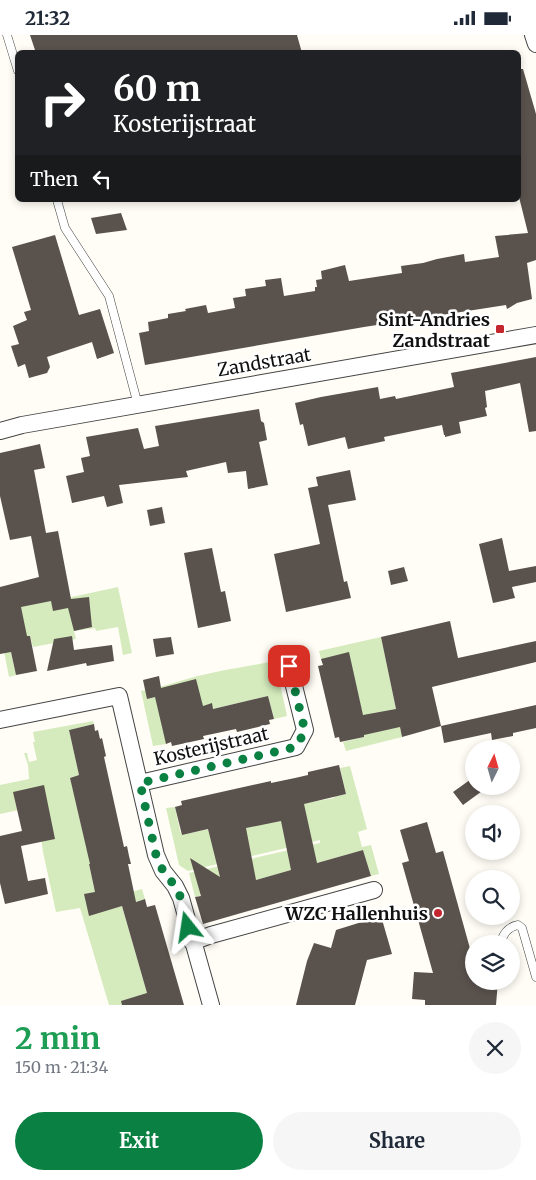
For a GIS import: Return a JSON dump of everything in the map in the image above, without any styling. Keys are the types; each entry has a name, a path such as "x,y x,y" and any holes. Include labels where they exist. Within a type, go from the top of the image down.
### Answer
{"street":[{"path":"533,35 536,45"},
{"name":"Zandstraat","path":"0,431 22,425 536,335"},
{"name":"Kosterijstraat","path":"140,783 296,747 305,731 289,666"},
{"name":"Kosterijstraat","path":"0,720 120,696 156,855 163,871 175,886 181,898 211,1005"},
{"path":"192,942 211,935 374,890"}],"lane":[{"path":"7,35 15,61"},
{"path":"58,202 65,228 109,296 138,405"},
{"path":"503,935 513,926 518,925 522,928 536,977"}],"green space":[{"path":"118,587 132,653 123,655 118,627 96,631 95,628 74,631 76,639 33,647 30,636 11,639 10,648 16,675 9,677 0,631 0,603 67,598"},
{"path":"381,637 396,709 389,729 400,727 402,737 346,751 343,742 364,737 365,725 351,664 321,659 319,651"},
{"path":"275,661 287,716 274,719 268,696 213,709 211,704 203,706 204,711 166,744 153,746 141,691 207,674"},
{"path":"93,721 94,724 69,730 79,775 70,778 97,862 89,864 94,888 132,892 142,889 145,899 122,906 147,993 142,1005 109,1005 80,908 56,912 43,852 37,806 0,814 0,785 29,779 28,765 24,753 27,753 29,762 37,760 33,732"},
{"path":"350,766 367,829 358,832 362,847 371,845 379,874 371,876 363,850 195,897 189,873 320,843 320,840 188,871 179,865 166,808 175,807 182,835 268,816 270,823 286,820 301,804 346,794 340,768"}],"building":[{"path":"30,35 297,35 301,50 35,50"},
{"path":"521,69 523,69 536,114 536,260 527,263 532,299 517,303 507,309 506,305 364,327 145,365 139,333 149,331 148,322 168,318 168,314 186,311 185,309 206,305 208,313 235,308 233,298 246,296 245,289 266,286 265,280 281,278 284,296 315,291 315,287 317,287 316,280 322,279 321,271 345,265 349,281 402,273 401,266 464,254 465,262 499,257 495,236 528,233 520,202"},
{"path":"121,213 127,230 96,234 91,218"},
{"path":"55,235 79,315 100,309 114,353 97,359 92,342 47,357 50,367 47,373 29,378 25,364 18,367 11,346 19,344 13,326 27,320 24,312 31,310 12,247"},
{"path":"536,357 536,431 529,432 520,383 485,391 487,416 459,422 461,433 445,437 442,425 384,437 385,441 348,449 345,437 308,446 303,424 300,425 295,403 378,387 380,399 395,396 396,399 454,387 451,373"},
{"path":"259,409 267,440 259,442 268,485 248,489 246,471 228,473 226,462 186,471 188,477 119,485 123,503 107,507 104,496 72,503 66,476 84,472 81,458 90,456 86,437 138,428 144,449 159,446 155,426"},
{"path":"40,444 45,468 34,470 46,533 58,531 71,599 89,597 92,627 74,631 68,608 53,611 51,601 21,607 27,636 30,636 37,671 16,675 11,652 0,654 0,587 39,577 31,536 10,540 0,496 0,453"},
{"path":"350,470 356,500 328,505 344,582 347,581 351,598 286,612 274,554 320,544 308,488 318,486 316,477"},
{"path":"162,507 165,523 150,526 147,510"},
{"path":"502,538 509,571 536,566 536,582 512,587 515,598 493,603 479,544"},
{"path":"212,548 221,592 225,591 231,621 198,628 184,553"},
{"path":"404,567 408,581 391,585 388,571"},
{"path":"450,621 458,658 536,641 536,662 432,687 441,726 402,737 400,727 340,742 339,737 335,738 318,666 323,665 321,659 349,652 363,715 396,709 381,637"},
{"path":"72,636 74,650 112,645 114,661 87,666 86,663 47,671 54,639"},
{"path":"171,637 174,654 156,657 153,639"},
{"path":"159,676 161,688 196,679 203,706 212,703 213,709 268,696 274,719 269,720 270,724 237,732 236,729 203,736 204,739 172,746 171,742 166,744 155,697 147,699 143,680"},
{"path":"536,705 536,728 513,733 513,736 492,740 491,733 444,743 441,726"},
{"path":"94,724 95,731 98,730 100,739 102,738 106,756 104,757 124,847 127,846 131,864 128,864 136,902 145,899 147,907 155,905 184,1005 122,1005 121,1001 147,993 122,906 89,916 84,894 95,892 70,778 79,775 69,730"},
{"path":"339,765 346,794 304,804 317,863 363,850 371,876 203,924 195,897 201,896 190,858 220,877 208,829 182,835 175,807 182,805 181,801 271,781 271,783 295,778 308,775 308,772","holes":["281,821 291,870 256,880 246,828"]},
{"path":"465,783 465,795 477,795 463,805 453,792"},
{"path":"44,785 55,839 21,846 28,881 45,878 48,894 5,904 0,883 0,836 22,831 13,792"},
{"name":"WZC Hallenhuis","path":"427,822 436,853 443,851 466,935 465,990 497,990 496,1005 425,1005 425,1000 412,999 414,972 433,973 402,863 409,861 400,830"},
{"path":"381,916 392,954 367,960 355,1005 296,1005 307,961 314,943 331,948 336,930"}],"place":[{"name":"Sint-Andries Zandstraat","path":"500,329"},
{"name":"WZC Hallenhuis","path":"438,913"}],"route":[{"path":"188,927 181,898 175,886 163,871 156,855 140,783 296,747 305,731 289,666"}]}
